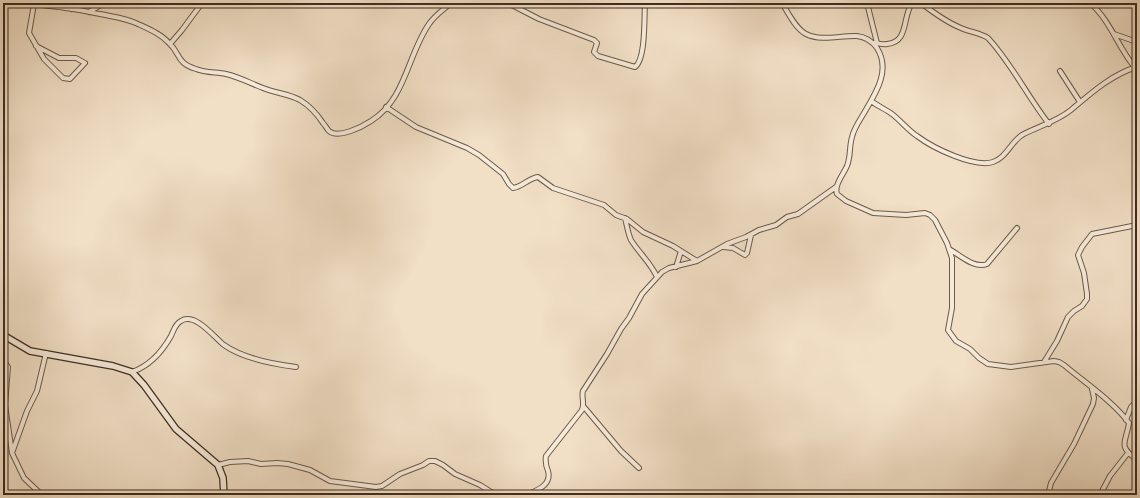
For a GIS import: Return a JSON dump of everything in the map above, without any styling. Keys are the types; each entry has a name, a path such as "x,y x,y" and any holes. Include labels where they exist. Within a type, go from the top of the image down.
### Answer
{"street":[{"path":"36,46 59,58 76,58 85,63 70,79 63,78 44,59 36,46 29,33 33,3 130,20 150,29 170,44 178,57 188,66 202,71 234,76 263,88 292,96 306,104 317,114 329,131 338,134 365,124 380,114 402,85 412,56 429,24 437,14 451,3"},
{"path":"71,9 74,3"},
{"path":"88,12 104,3"},
{"path":"170,44 202,3"},
{"path":"508,3 540,19 594,40 597,43 594,52 598,56 635,67 638,65 641,55 645,3"},
{"path":"782,3 805,34 815,38 859,36 865,37 876,43 888,44 899,40 902,37 906,17 912,3"},
{"path":"837,195 836,187 848,162 852,136 882,78 883,69 867,3"},
{"path":"921,3 947,21 971,32 982,34 988,38 1014,72 1028,95 1049,124"},
{"path":"1090,3 1102,15 1123,52 1134,67"},
{"path":"1113,34 1137,42"},
{"path":"1134,67 1137,48"},
{"path":"871,101 889,112 911,132 926,142 949,153 983,164 997,160 1013,142 1021,136 1060,118 1107,83 1134,67"},
{"path":"1060,71 1080,102"},
{"path":"386,107 416,127 467,148 503,174 513,188 520,186 534,178 538,178 553,188 575,197 604,205 616,215 626,218 643,232 681,251 697,261"},
{"path":"639,468 621,450 584,407 582,394 607,354 620,329 629,318 642,294 665,269 697,261 732,242 752,235 759,230 776,225 788,217 798,214 836,187"},
{"path":"828,192 873,213 930,215 935,220 952,258 952,308 948,330 956,341 970,349 978,358 988,364 1011,367 1044,362 1059,362 1118,410 1129,423 1124,444 1128,453 1137,460"},
{"path":"626,218 629,235 632,241 651,265 657,277"},
{"path":"1044,362 1057,341 1068,317 1082,306 1087,299 1084,273 1078,256 1082,246 1094,233 1137,225"},
{"path":"949,249 974,264 982,266 987,264 1017,228"},
{"path":"722,247 733,248 745,254 752,235"},
{"path":"676,266 681,251"},
{"path":"132,372 153,360 171,336 175,326 186,318 201,325 222,343 237,352 276,364 296,367"},
{"path":"3,335 30,352 46,353 113,366 132,372 144,385 176,429 218,465 223,478 224,495"},
{"path":"12,453 37,391 46,353"},
{"path":"3,359 8,367 5,405 12,453 24,478 42,495"},
{"path":"1048,495 1051,483 1074,444 1092,404 1094,398 1092,389"},
{"path":"1126,420 1131,407 1137,401"},
{"path":"527,495 541,488 545,484 549,477 545,462 546,456 584,407"},
{"path":"1100,495 1110,476 1128,453"},
{"path":"218,465 230,462 248,461 261,464 288,464 310,470 330,481 376,487 382,486 400,474 423,466 430,461 435,461 455,474 496,495"},
{"path":"32,495 35,489"}]}
